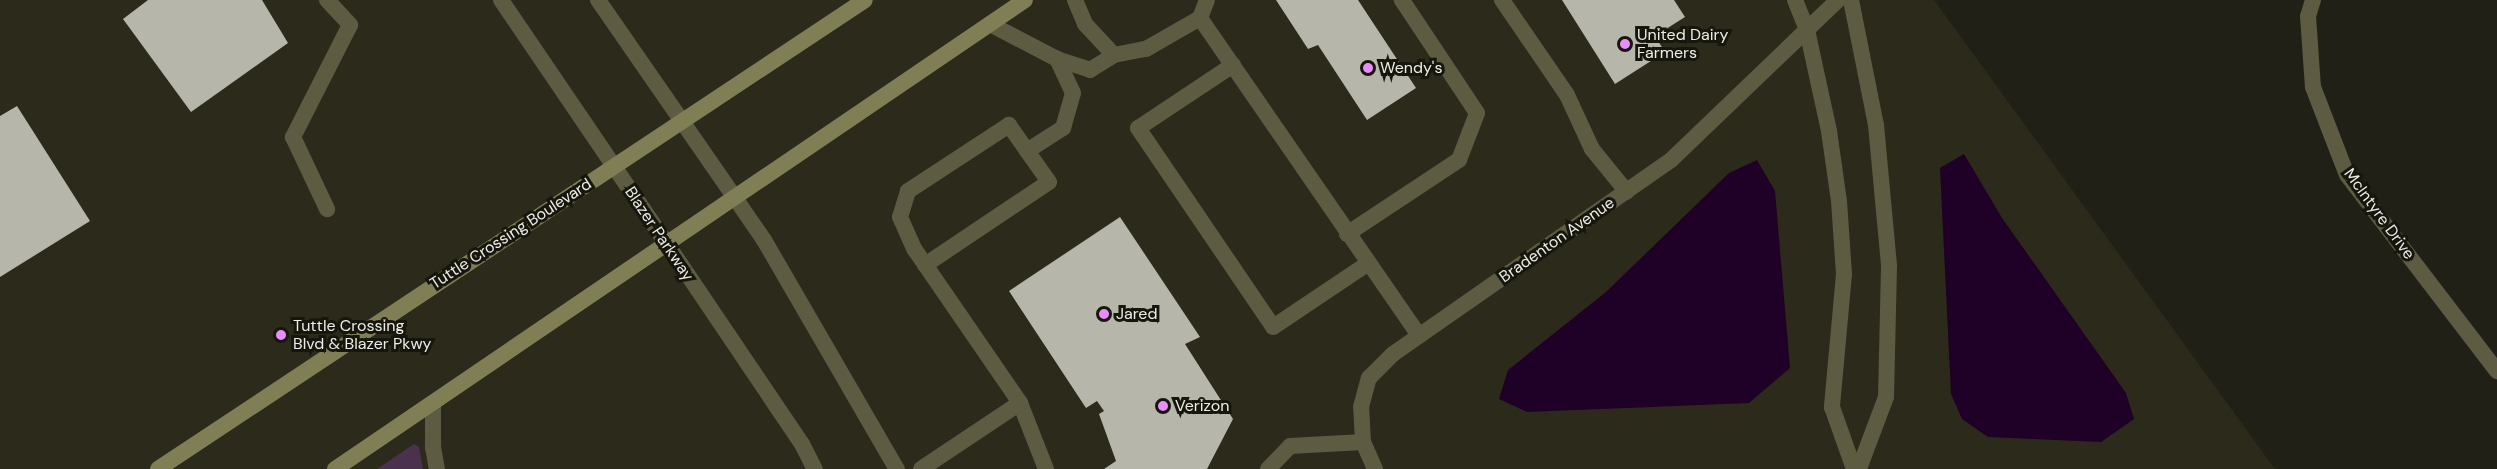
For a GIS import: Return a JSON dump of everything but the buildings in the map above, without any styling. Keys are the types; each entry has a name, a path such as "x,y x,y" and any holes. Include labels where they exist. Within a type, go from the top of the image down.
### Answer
{"main road":[{"name":"Tuttle Crossing Boulevard","path":"158,469 865,0"},
{"path":"335,469 1025,0"}],"street":[{"path":"327,0 350,25 293,137 327,209"},
{"name":"Blazer Parkway","path":"501,0 802,444 815,469"},
{"path":"598,0 764,240 897,469"},
{"path":"1075,0 1085,24 1114,55"},
{"path":"990,24 1057,59 1090,70 1114,55 1146,49 1200,18 1207,0"},
{"path":"1347,234 1459,160 1477,113 1402,0"},
{"path":"1502,0 1567,95 1592,149 1627,192"},
{"path":"1795,0 1807,30 1829,131 1839,201 1844,274 1832,407 1854,469"},
{"name":"Bradenton Avenue","path":"1375,469 1363,442 1361,408 1369,378 1393,354 1671,160 1838,0"},
{"path":"1851,0 1876,125 1889,266 1886,397 1859,469"},
{"name":"McIntyre Drive","path":"2313,0 2308,15 2313,87 2347,175 2497,371"},
{"path":"1200,18 1367,264 1419,336"},
{"path":"1028,151 1063,128 1073,93 1057,59"},
{"path":"1233,65 1138,128 1273,327 1367,264"},
{"path":"925,265 1049,182 1009,125 908,191 900,217 925,265 1020,403 1046,469"},
{"path":"433,403 433,447 437,469"},
{"path":"921,469 1020,403"},
{"path":"1268,469 1290,446 1363,442"}],"shaded area":[{"path":"0,0 1934,0 2275,469 0,469"},
{"path":"1964,154 2002,218 2126,393 2134,419 2101,442 1988,437 1962,419 1951,394 1940,168"},
{"path":"1757,160 1775,191 1790,368 1749,403 1527,412 1499,399 1508,370 1606,292 1729,173"},
{"path":"414,444 419,447 423,469 377,469"}],"place":[{"name":"United Dairy Farmers","path":"1625,44"},
{"name":"Wendy's","path":"1368,68"},
{"name":"Jared","path":"1104,314"},
{"name":"Tuttle Crossing Blvd & Blazer Pkwy","path":"281,335"},
{"name":"Verizon","path":"1163,406"}]}
